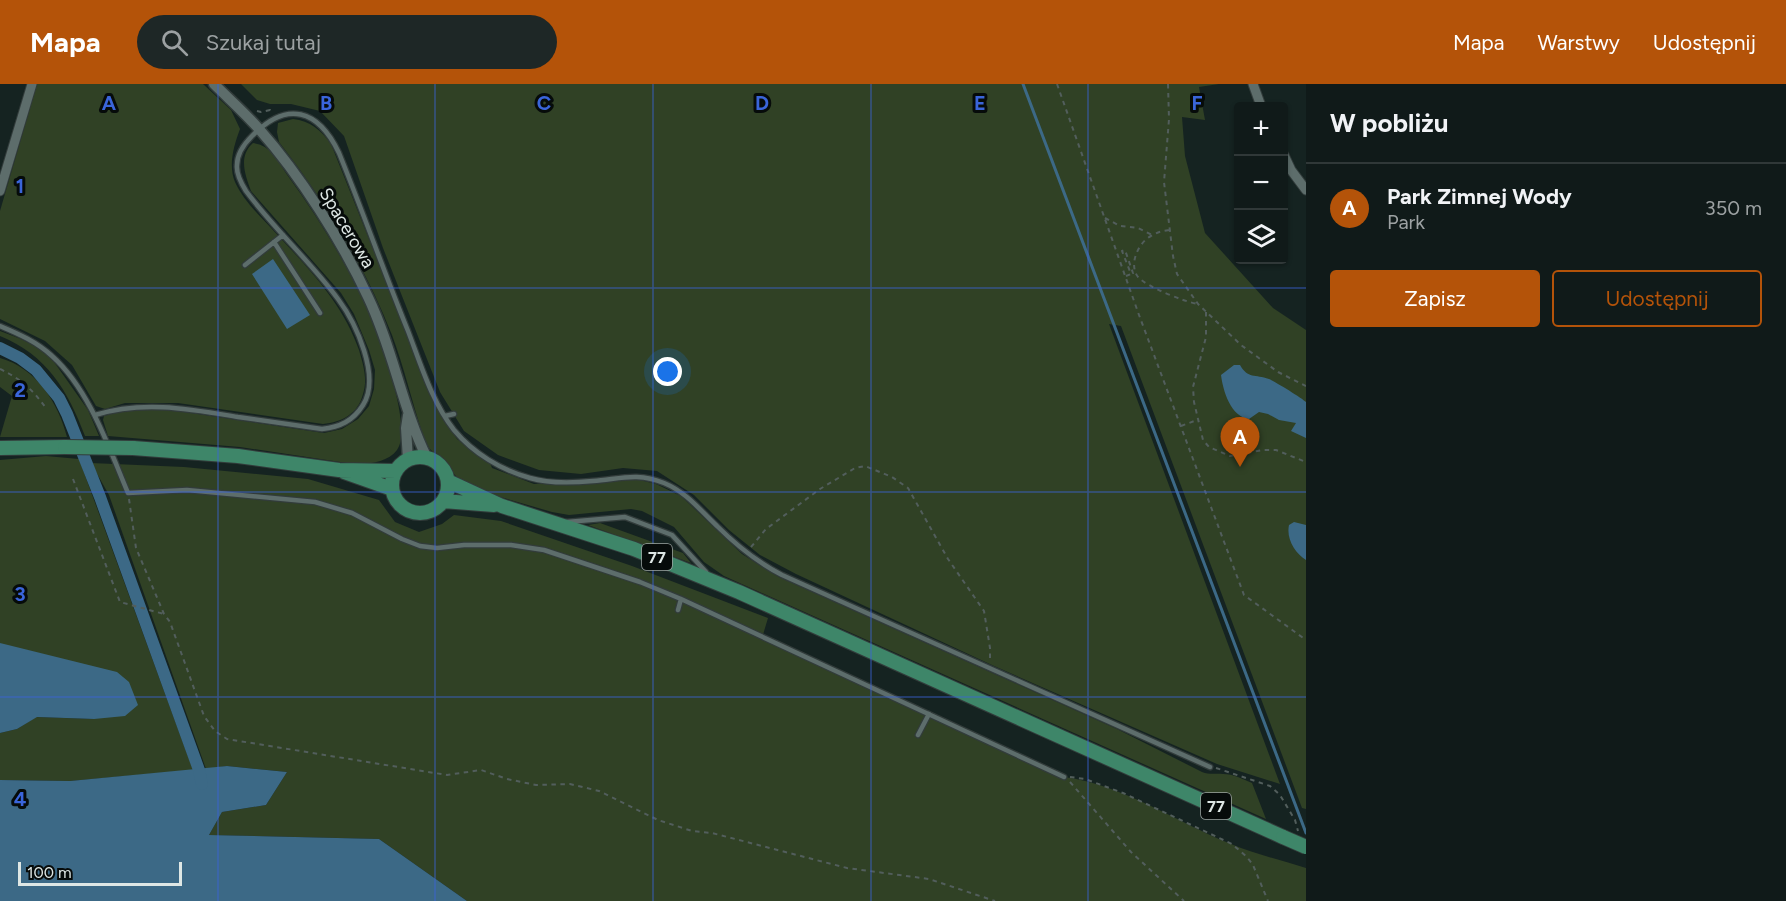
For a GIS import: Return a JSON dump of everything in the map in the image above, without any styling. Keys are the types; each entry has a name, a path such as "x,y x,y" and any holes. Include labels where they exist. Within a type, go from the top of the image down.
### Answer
{"main road":[{"path":"0,448 133,448 229,455 339,470 396,471"},
{"path":"339,470 392,489 396,471 408,460 419,457 428,458"},
{"name":"77","path":"428,458 441,467 448,481 502,506 634,549 728,587 1283,837 1303,843"},
{"path":"443,501 447,494 448,481"},
{"name":"77","path":"392,489 399,504 413,513 430,512 443,501 502,506"}],"street":[{"path":"0,191 32,84"},
{"name":"Spacerowa","path":"214,84 259,129 315,204 368,296 388,346 408,415 428,458"},
{"path":"1253,84 1260,102"},
{"path":"1284,156 1291,170 1306,190"},
{"name":"Spacerowa","path":"408,415 406,428 408,460"}],"lane":[{"path":"95,415 115,409 156,406 322,429 336,428 348,422 359,411 370,390 370,374 357,332 339,300 254,203 239,179 237,165 239,153 246,142 272,118 284,114 302,116 321,124 331,136 432,392 445,416 467,444 486,458 504,469 530,478 570,483 624,476 664,483 680,491 746,553 763,565 806,587 1210,767"},
{"path":"245,265 283,236"},
{"path":"274,242 320,313"},
{"path":"0,326 27,338 53,356 76,384 95,415 128,494 187,490 315,502 352,513 420,546 437,548 511,545 544,550 640,582 681,599 1064,777"},
{"path":"445,416 454,414"},
{"path":"544,518 581,522 621,516 657,529 672,535 708,575 728,587"},
{"path":"678,610 681,599"},
{"path":"918,735 929,714"}],"path":[{"path":"1057,84 1244,595 1306,640"},
{"path":"1168,84 1169,119 1164,182 1177,274 1198,304 1241,345 1273,368 1306,386"},
{"path":"253,106 261,112 270,110 272,118"},
{"path":"1105,218 1120,226 1138,228 1152,235"},
{"path":"1169,230 1152,235 1141,245 1136,256 1136,272 1141,280 1190,303 1198,304"},
{"path":"1126,276 1131,274 1122,251 1125,250 1133,273 1136,272"},
{"path":"1206,312 1206,337 1193,387 1197,420 1203,440 1216,451 1230,456 1276,450 1306,462"},
{"path":"0,369 14,375 31,388 46,408"},
{"path":"1181,426 1197,420"},
{"path":"746,553 766,529 820,489 855,468 865,466 892,477 908,488 948,559 984,611 990,648 990,659 986,668"},
{"path":"73,479 120,602 164,614"},
{"path":"128,494 136,548 164,614 170,622 204,716 215,731 226,739 447,775 481,770 507,779 536,785 570,784 599,791 658,820 692,831 712,833 847,868 929,879 995,901"},
{"path":"1210,767 1270,786 1280,795 1295,820 1303,843"},
{"path":"1064,777 1131,852 1184,901"},
{"path":"1064,777 1085,779 1122,793 1232,844 1253,865 1268,901"}],"green space":[{"path":"37,84 203,84 231,110 240,129 232,162 233,175 238,189 322,285 352,332 359,350 365,383 361,401 353,412 343,419 323,424 178,403 125,403 105,409 96,406 72,365 45,341 0,319 0,211"},
{"path":"241,84 1219,84 1199,87 1205,120 1182,117 1185,156 1205,233 1273,308 1306,330 1306,809 1302,808 1121,326 1109,324 1280,784 1217,764 994,666 796,574 760,555 729,530 694,495 657,471 623,468 581,474 539,470 498,455 464,431 440,392 383,248 344,136 320,111 291,104 270,104 257,100"},
{"path":"293,119 315,127 331,144 435,404 457,439 490,463 492,468 534,484 636,479 656,484 681,496 742,554 779,577 1117,729 1202,772 1230,775 1252,783 1266,819 724,576 704,562 674,527 642,511 631,509 569,515 552,512 483,492 458,478 429,448 392,335 356,259 312,187 279,142 278,123"},
{"path":"253,143 264,146 277,159 328,235 368,310 391,374 401,419 401,437 397,450 385,459 360,465 240,447 108,436 104,416 132,411 178,411 324,433 342,429 358,419 369,406 374,389 375,370 354,314 341,293 251,191 244,160 248,148"},
{"path":"0,331 47,352 88,410 99,436 85,436 71,404 54,376 31,353 0,336"},
{"path":"0,358 24,370 44,388 58,411 67,437 0,437 12,396 0,387"},
{"path":"46,456 79,459 193,770 70,781 0,780 0,733 17,729 36,717 94,719 0,643 0,460"},
{"path":"91,463 184,467 308,479 379,500 395,522 419,532 442,524 454,515 501,521 632,566 768,618 762,638 1064,777 1108,788 1231,844 1306,868 1306,901 467,901 379,839 209,835 222,812 266,805 287,772 227,766 206,769 109,495"},
{"path":"600,523 683,553 691,563 588,525"}],"water":[{"path":"273,259 310,315 287,329 252,274"},
{"path":"1234,365 1240,365 1249,374 1272,380 1306,402 1306,438 1291,431 1296,423 1279,420 1259,412 1249,419 1237,414 1226,395 1221,375"},
{"path":"1294,522 1306,525 1306,560 1298,554 1290,540 1289,525"},
{"path":"0,643 117,672 129,682 138,705 125,716 94,719 37,717 17,729 0,733"},
{"path":"227,766 287,772 266,805 222,812 209,835 379,839 467,901 0,901 0,780 70,781"}],"waterway":[{"path":"1023,84 1306,833"},
{"path":"0,348 20,358 36,370 59,398 67,414 100,497 199,770 202,784"}],"place":[{"name":"Park Zimnej Wody","path":"1240,467"}]}
